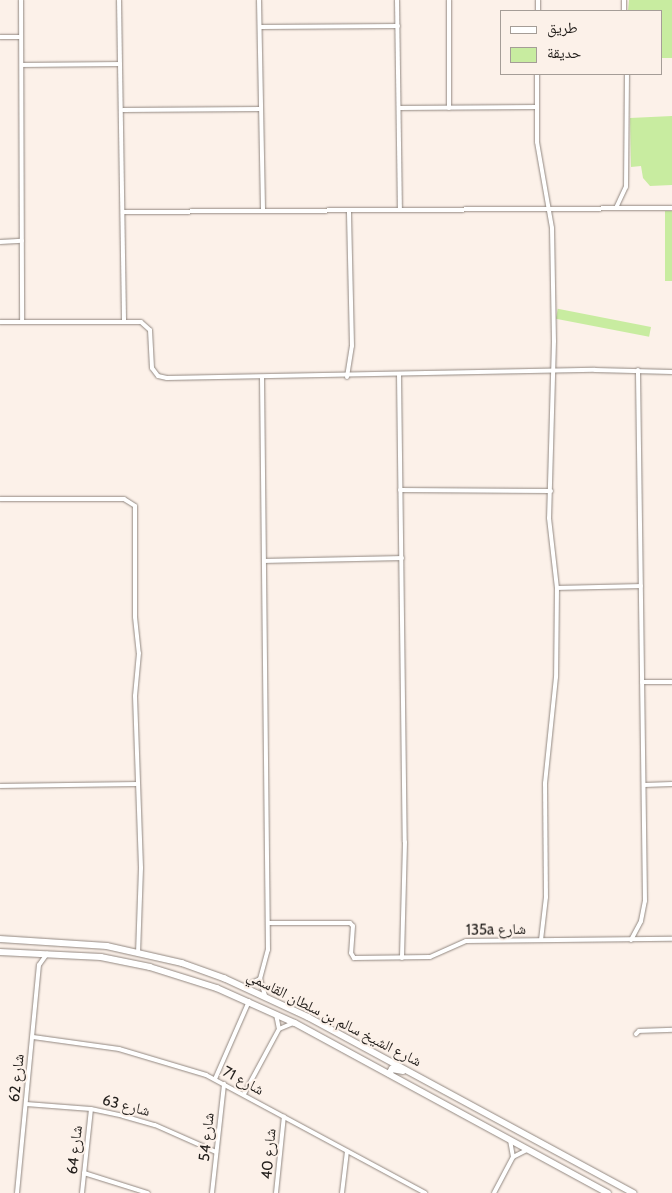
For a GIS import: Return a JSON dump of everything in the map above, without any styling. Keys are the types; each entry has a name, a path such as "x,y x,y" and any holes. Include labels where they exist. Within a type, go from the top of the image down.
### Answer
{"street":[{"path":"21,0 22,322"},
{"path":"119,0 123,110 120,166 124,212 124,321"},
{"path":"259,0 263,211"},
{"path":"397,0 400,210"},
{"path":"449,0 449,108"},
{"path":"260,27 398,26"},
{"path":"0,37 21,37"},
{"path":"22,65 120,64"},
{"path":"538,75 539,159 550,209 553,372 550,531 557,588 556,677 545,774 546,897 541,940"},
{"path":"616,208 626,187 627,75"},
{"path":"399,108 537,107"},
{"path":"123,110 261,109"},
{"path":"124,212 672,208"},
{"path":"346,377 352,346 349,210"},
{"path":"0,242 22,241"},
{"path":"0,322 141,322 148,326 152,368 158,376 262,378 638,370 672,372"},
{"path":"631,940 641,921 645,901 638,370"},
{"path":"399,374 405,842 402,958"},
{"path":"262,378 268,923 267,959 260,978 266,995"},
{"path":"400,490 551,492"},
{"path":"0,499 127,499 135,506 135,610 139,653 135,696 136,784 141,868 138,952"},
{"path":"264,561 402,558"},
{"path":"557,588 640,586"},
{"path":"642,682 672,682"},
{"path":"0,786 136,784"},
{"path":"644,785 672,784"},
{"name":"135a شارع","path":"268,923 350,923 353,926 351,953 354,958 435,956 454,944 466,941 672,939"},
{"name":"شارع الشيخ سالم بن سلطان القاسمي","path":"0,939 66,941 138,952 182,963 245,986 266,995 634,1193"},
{"name":"شارع الشيخ سالم بن سلطان القاسمي","path":"0,952 51,953 150,967 249,1001 295,1023 608,1193"},
{"path":"28,952 36,956 40,965 51,953"},
{"name":"شارع 62","path":"17,1193 40,965"},
{"path":"245,986 260,978"},
{"path":"215,1079 249,1001"},
{"path":"244,1094 279,1029 276,1013"},
{"path":"279,1029 295,1023"},
{"path":"636,1034 639,1031 672,1030"},
{"name":"شارع 71","path":"33,1037 126,1051 215,1079 425,1193"},
{"path":"389,1074 394,1069 414,1074"},
{"name":"شارع 54","path":"212,1193 224,1084"},
{"name":"شارع 63","path":"26,1104 91,1109 155,1125 216,1152"},
{"name":"شارع 64","path":"82,1193 91,1109"},
{"name":"شارع 40","path":"276,1193 284,1116"},
{"path":"494,1193 513,1157 510,1140"},
{"path":"513,1157 529,1150"},
{"path":"342,1193 347,1151"},
{"path":"84,1173 148,1193"}],"green space":[{"path":"629,0 672,0 672,58 662,58 662,10 628,10"},
{"path":"672,116 672,185 650,186 643,178 641,166 631,167 630,118"},
{"path":"665,211 672,211 672,281 665,281"},
{"path":"558,309 651,327 649,337 556,319"}]}
